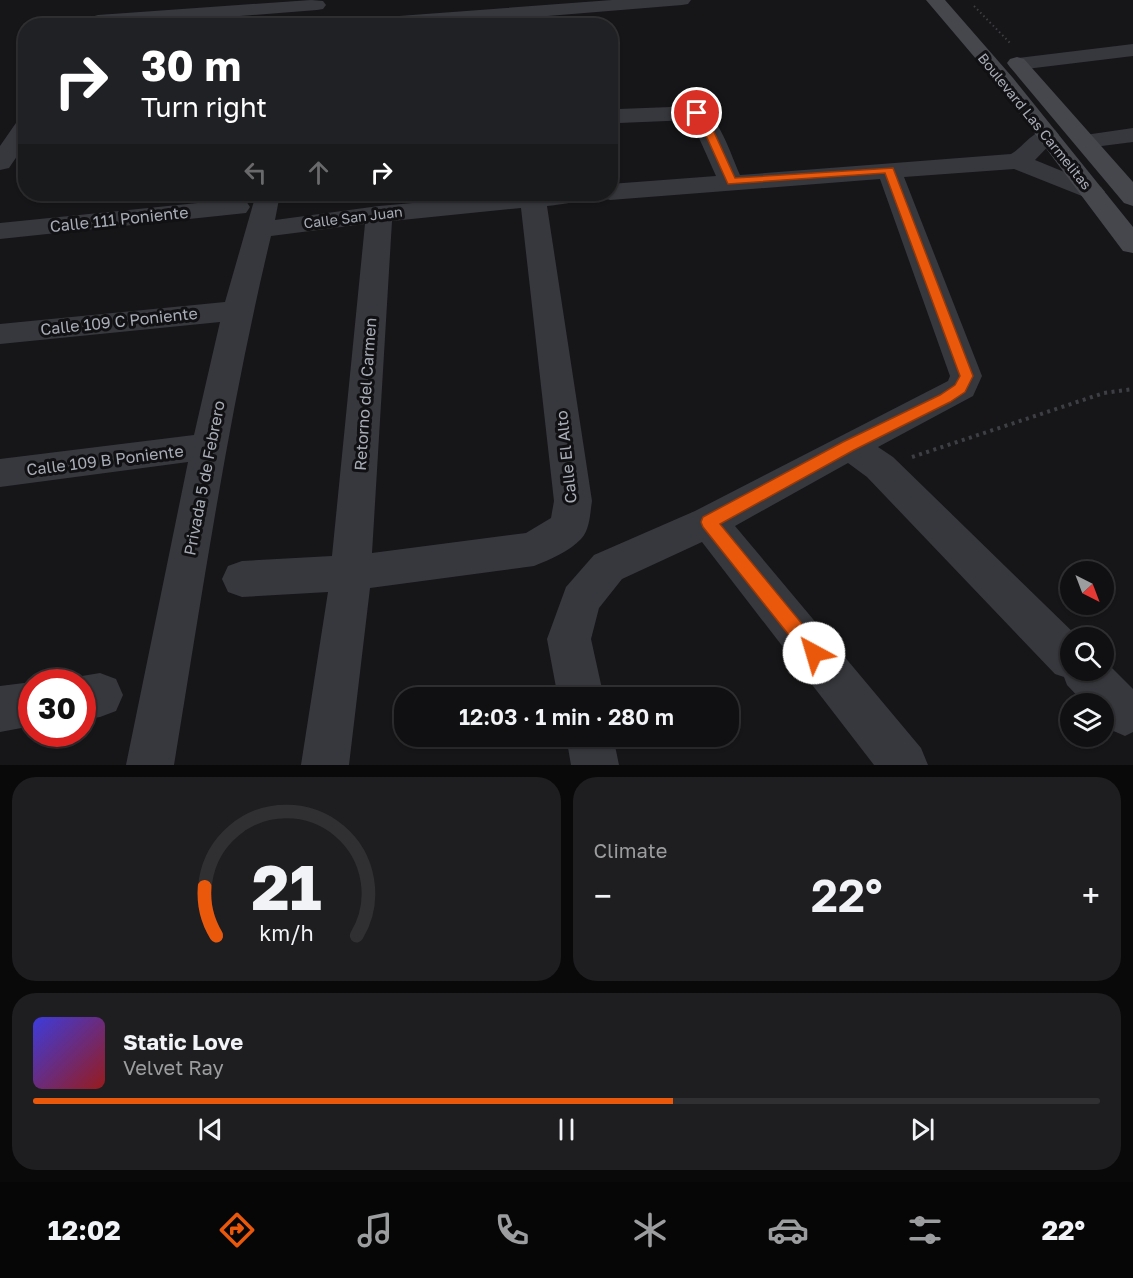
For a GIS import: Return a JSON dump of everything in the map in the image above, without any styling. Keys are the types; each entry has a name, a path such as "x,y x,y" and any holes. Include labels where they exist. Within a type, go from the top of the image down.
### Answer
{"main road":[{"name":"Boulevard Las Carmelitas","path":"935,0 1006,82 1133,245"},
{"name":"Boulevard Las Carmelitas","path":"956,0 1018,64 1133,198"}],"street":[{"path":"100,18 114,0"},
{"path":"449,18 682,0"},
{"path":"149,18 318,2 317,18"},
{"path":"1018,64 1133,50"},
{"path":"619,116 697,113 703,119 731,182"},
{"path":"1017,161 1031,152 1047,135"},
{"path":"1086,141 1133,135"},
{"path":"618,191 1017,161 1092,192"},
{"path":"579,687 569,639 581,600 608,567 864,457 961,388 966,376 889,170"},
{"name":"Privada 5 de Febrero","path":"150,765 238,310 266,201"},
{"name":"Calle San Juan","path":"258,230 379,214 512,201"},
{"name":"Calle El Alto","path":"242,579 351,573 534,549 568,527 573,501 533,201"},
{"name":"Calle 111 Poniente","path":"0,231 237,207"},
{"name":"Retorno del Carmen","path":"325,765 351,573 379,214"},
{"name":"Calle 109 C Poniente","path":"0,334 238,310"},
{"name":"Calle 109 B Poniente","path":"0,473 210,447"},
{"path":"864,457 1060,647"},
{"path":"709,522 904,765"},
{"path":"1094,681 1125,713"},
{"path":"0,709 18,706"},
{"path":"591,747 595,765"}],"path":[{"path":"864,457 1104,393 1133,389"}],"route":[{"path":"697,113 703,119 731,182 889,170 966,376 961,388 945,398 849,446 709,522 814,653"}]}
